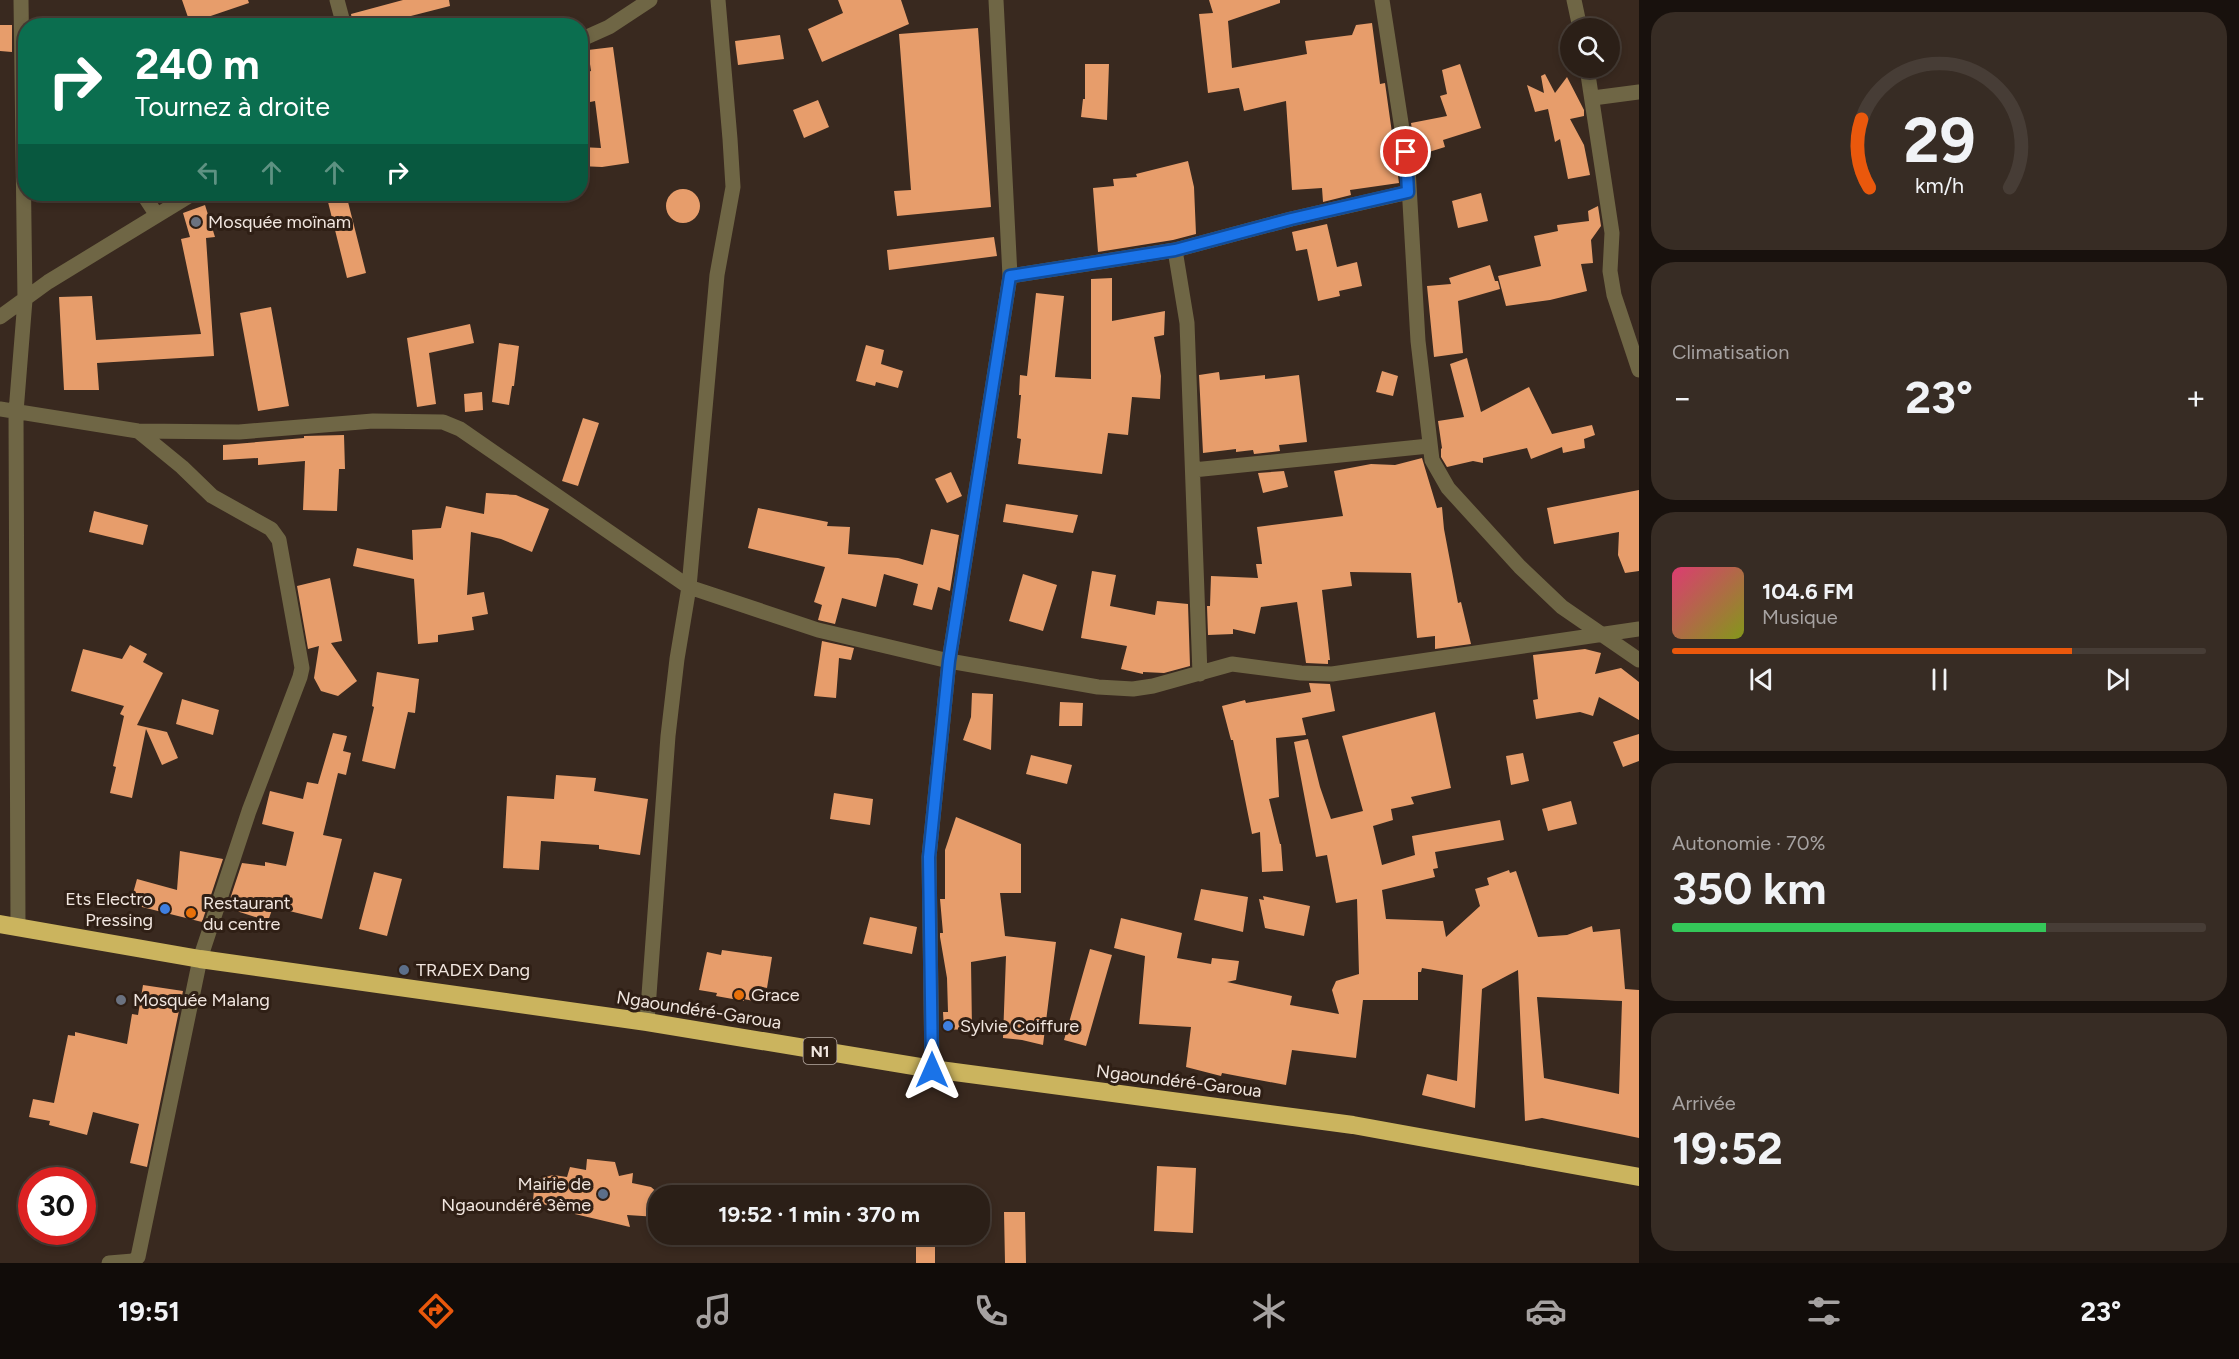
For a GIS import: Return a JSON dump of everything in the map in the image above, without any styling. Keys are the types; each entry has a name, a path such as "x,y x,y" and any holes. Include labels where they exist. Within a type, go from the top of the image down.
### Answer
{"highway":[{"name":"Ngaoundéré-Garoua","path":"9,925 200,959 647,1022 932,1070 1353,1125 1639,1178"}],"street":[{"path":"21,0 22,18"},
{"path":"337,0 342,18"},
{"path":"588,36 609,27 650,0"},
{"path":"647,1022 668,736 689,587 713,307 733,187 718,0"},
{"path":"932,1070 929,857 949,661 1010,276 996,0"},
{"path":"1382,0 1408,168 1418,341 1432,460 1448,488 1520,567 1562,607 1639,660"},
{"path":"1574,0 1578,18"},
{"path":"1589,78 1612,233 1610,271 1614,295 1639,370"},
{"path":"1593,98 1639,92"},
{"path":"1010,276 1175,250 1291,219 1408,192"},
{"path":"9,925 16,412 25,300 25,201"},
{"path":"148,201 156,214"},
{"path":"0,317 48,282 179,201"},
{"path":"1175,250 1187,323 1200,674"},
{"path":"0,409 138,431 239,432 373,421 451,424 689,587 818,630 949,661 1098,687 1133,689 1154,686 1232,664 1301,673 1332,674 1639,629"},
{"path":"109,1263 133,1261 138,1257 200,959 249,811 297,687 302,668 279,540 276,534 212,496 182,467 138,431"},
{"path":"1193,470 1430,446"}],"building":[{"path":"182,0 248,0 249,3 205,18 188,18"},
{"path":"403,0 449,0 450,6 403,18 352,18 351,14"},
{"path":"838,0 901,0 909,24 822,62 808,29 843,13"},
{"path":"1209,0 1280,0 1280,3 1228,21 1232,68 1307,54 1305,41 1352,35 1356,25 1372,23 1380,84 1385,83 1399,183 1350,190 1351,195 1323,202 1322,188 1292,190 1286,101 1244,111 1239,88 1208,93 1199,14 1213,13"},
{"path":"0,25 12,25 12,52 0,51"},
{"path":"978,28 991,207 897,216 894,191 911,190 899,34"},
{"path":"780,35 784,59 738,65 735,41"},
{"path":"613,47 629,163 588,166 588,147 601,148 595,101 588,102 588,72 591,71 588,50"},
{"path":"1085,64 1109,64 1107,120 1081,117 1083,99 1085,99"},
{"path":"1460,64 1481,128 1443,140 1445,147 1416,156 1411,123 1447,116 1440,96 1447,94 1442,70"},
{"path":"1545,74 1555,93 1568,78 1584,110 1584,116 1570,119 1584,145 1590,175 1568,179 1560,139 1555,142 1548,109 1535,112 1527,85 1544,93 1541,76"},
{"path":"818,100 829,127 804,138 793,110"},
{"path":"1188,161 1194,187 1196,234 1098,252 1093,188 1114,186 1113,179 1137,177 1136,174"},
{"path":"683,189 695,194 700,206 695,218 683,223 671,218 666,206 671,194"},
{"path":"1481,193 1488,221 1458,228 1452,201"},
{"path":"328,201 348,201 366,273 347,278"},
{"path":"205,205 215,237 206,238 214,356 97,363 99,390 64,390 59,297 92,296 96,340 201,334 181,239 190,237 183,213"},
{"path":"1598,206 1601,226 1591,240 1593,263 1581,264 1587,291 1550,300 1506,306 1498,276 1541,266 1534,236 1558,231 1557,225 1589,221 1588,211"},
{"path":"1327,224 1337,267 1357,262 1362,286 1339,291 1340,296 1318,301 1307,249 1296,251 1292,232"},
{"path":"994,237 997,256 889,270 887,250"},
{"path":"1490,265 1500,289 1458,301 1463,353 1434,357 1427,286 1451,284 1449,278"},
{"path":"1112,278 1112,321 1165,311 1164,335 1154,337 1161,376 1160,399 1132,397 1128,435 1108,433 1102,474 1018,464 1021,439 1017,438 1021,395 1019,395 1020,375 1027,376 1036,293 1064,296 1055,377 1091,379 1091,279"},
{"path":"271,307 289,406 258,411 240,313"},
{"path":"470,324 474,343 429,353 436,404 417,407 407,338"},
{"path":"499,343 519,346 509,405 492,402"},
{"path":"866,345 884,350 881,364 903,371 898,388 876,382 875,386 856,381"},
{"path":"1467,358 1481,412 1529,387 1552,434 1592,425 1595,435 1584,439 1585,448 1563,453 1562,447 1531,459 1527,448 1483,458 1483,463 1473,461 1447,467 1441,457 1438,421 1464,417 1450,364"},
{"path":"1382,371 1398,376 1393,396 1376,392"},
{"path":"1219,372 1220,380 1265,375 1265,379 1299,375 1307,442 1279,445 1280,451 1254,454 1253,450 1236,452 1236,449 1203,453 1199,375"},
{"path":"482,392 483,410 465,412 464,394"},
{"path":"583,418 599,423 578,486 562,481"},
{"path":"344,435 345,469 339,469 337,511 303,510 305,461 258,465 258,458 223,460 223,445 304,438 304,436"},
{"path":"1422,458 1437,508 1442,507 1458,603 1461,602 1471,644 1435,649 1435,636 1417,638 1411,573 1350,572 1352,586 1322,590 1330,660 1328,664 1306,663 1297,602 1261,607 1255,634 1233,629 1233,634 1208,635 1207,606 1210,606 1211,576 1258,578 1256,564 1262,564 1257,527 1343,516 1334,471 1371,464 1395,465"},
{"path":"1284,471 1288,487 1263,493 1258,473"},
{"path":"951,472 962,496 947,503 935,479"},
{"path":"1639,490 1639,571 1625,573 1618,555 1619,532 1554,544 1547,508"},
{"path":"486,493 516,495 549,509 532,552 501,539 471,532 467,595 484,592 488,614 472,617 474,630 438,635 438,642 418,644 414,579 353,566 357,548 413,560 412,530 441,528 446,506 484,514"},
{"path":"1006,504 1078,515 1073,533 1003,522"},
{"path":"758,508 828,522 827,526 850,527 848,554 898,558 923,565 931,529 959,535 950,591 938,587 932,610 913,605 918,584 884,574 876,607 842,598 835,624 818,620 822,605 814,602 825,567 748,548"},
{"path":"94,511 148,525 143,545 89,532"},
{"path":"1092,571 1116,575 1110,606 1155,615 1157,601 1188,604 1190,666 1164,673 1143,672 1143,674 1121,669 1127,646 1081,638"},
{"path":"1023,574 1057,585 1043,631 1009,621"},
{"path":"330,578 342,641 331,643 357,681 338,696 321,691 314,678 319,646 308,649 297,586"},
{"path":"822,641 854,648 851,660 839,658 836,698 814,696"},
{"path":"130,645 147,654 143,662 163,673 137,725 167,732 178,758 162,765 146,729 132,798 110,793 116,767 113,766 124,716 120,714 124,706 71,691 83,649 122,659"},
{"path":"1585,649 1601,653 1595,674 1621,668 1639,682 1639,720 1599,697 1593,716 1580,712 1536,719 1533,700 1538,699 1533,655"},
{"path":"377,672 419,679 415,713 408,712 395,769 362,761 374,707 372,706"},
{"path":"1309,683 1330,684 1335,711 1302,718 1306,735 1276,738 1279,797 1269,799 1281,844 1283,871 1262,872 1260,832 1252,834 1233,740 1231,740 1222,706 1245,700 1246,703 1311,692"},
{"path":"972,693 993,694 991,750 963,740 971,717"},
{"path":"182,699 219,710 213,735 176,724"},
{"path":"1060,702 1083,703 1082,726 1059,726"},
{"path":"1435,712 1451,788 1411,797 1414,804 1391,809 1393,820 1373,826 1382,865 1415,855 1412,836 1500,820 1504,840 1435,852 1438,868 1433,869 1435,877 1382,890 1386,919 1443,921 1446,937 1480,906 1475,889 1489,885 1487,878 1509,870 1510,873 1516,871 1538,937 1567,935 1592,926 1593,932 1620,929 1625,989 1639,990 1639,1138 1542,1118 1525,1121 1518,970 1482,989 1475,1108 1422,1095 1427,1074 1457,1081 1463,975 1422,968 1421,972 1418,972 1418,1000 1363,1000 1356,1058 1292,1050 1286,1085 1222,1073 1221,1076 1186,1067 1191,1027 1139,1024 1145,956 1114,948 1121,918 1182,933 1177,958 1211,964 1212,958 1239,961 1236,980 1227,982 1292,996 1290,1005 1339,1014 1332,990 1336,981 1359,974 1357,899 1336,903 1327,855 1316,857 1294,742 1308,739 1331,819 1363,811 1342,736","holes":["1537,997 1622,1001 1619,1094 1544,1078"]},
{"path":"333,733 347,736 343,751 351,753 346,775 338,773 323,835 342,839 322,919 273,907 268,921 227,908 242,863 265,866 265,862 286,866 294,832 262,824 270,791 303,799 307,782 318,784"},
{"path":"1639,734 1639,761 1623,767 1613,742"},
{"path":"1523,753 1529,781 1511,785 1506,756"},
{"path":"1031,755 1072,765 1067,784 1026,774"},
{"path":"556,775 596,778 594,791 648,799 640,855 599,849 599,845 541,841 539,870 503,868 507,796 554,799"},
{"path":"834,793 873,799 870,825 830,819"},
{"path":"1571,801 1577,824 1548,831 1542,809"},
{"path":"956,817 1021,844 1021,893 1000,893 1005,936 1056,942 1043,1045 1003,1038 1006,956 971,962 972,1029 944,1030 943,1012 948,1012 947,978 940,937 940,933 943,933 940,899 945,899 945,850"},
{"path":"180,851 223,859 202,922 130,904 137,879 177,890"},
{"path":"374,872 402,879 387,936 359,929"},
{"path":"1201,889 1248,897 1243,932 1194,920"},
{"path":"1263,896 1310,906 1304,936 1265,928 1259,899 1264,900"},
{"path":"870,917 917,927 912,954 863,944"},
{"path":"1090,949 1112,955 1086,1046 1064,1040"},
{"path":"722,950 772,957 767,988 762,987 758,1002 716,996 717,993 699,990 707,952 721,955"},
{"path":"143,985 183,991 147,1167 130,1163 139,1124 93,1112 87,1135 49,1125 50,1121 29,1117 33,1099 54,1103 68,1035 75,1036 75,1032 127,1044 132,1014 138,1015"},
{"path":"587,1159 615,1162 619,1176 633,1173 632,1183 648,1186 648,1216 627,1215 630,1227 562,1211 533,1200 535,1180 553,1175 567,1177 570,1167 586,1170"},
{"path":"1157,1166 1196,1168 1193,1233 1154,1231"},
{"path":"1004,1212 1025,1212 1026,1263 1005,1263"},
{"path":"916,1245 935,1246 935,1263 916,1263"}],"place":[{"name":"Mosquée moïnam","path":"196,222"},
{"name":"Ets Electro Pressing","path":"165,909"},
{"name":"Restaurant du centre","path":"191,913"},
{"name":"TRADEX Dang","path":"404,970"},
{"name":"Grace","path":"739,995"},
{"name":"Mosquée Malang","path":"121,1000"},
{"name":"Sylvie Coiffure","path":"948,1026"},
{"name":"Mairie de Ngaoundéré 3ème","path":"603,1194"}],"route":[{"path":"932,1070 929,857 949,661 1010,276 1175,250 1291,219 1408,192 1406,152"}]}
